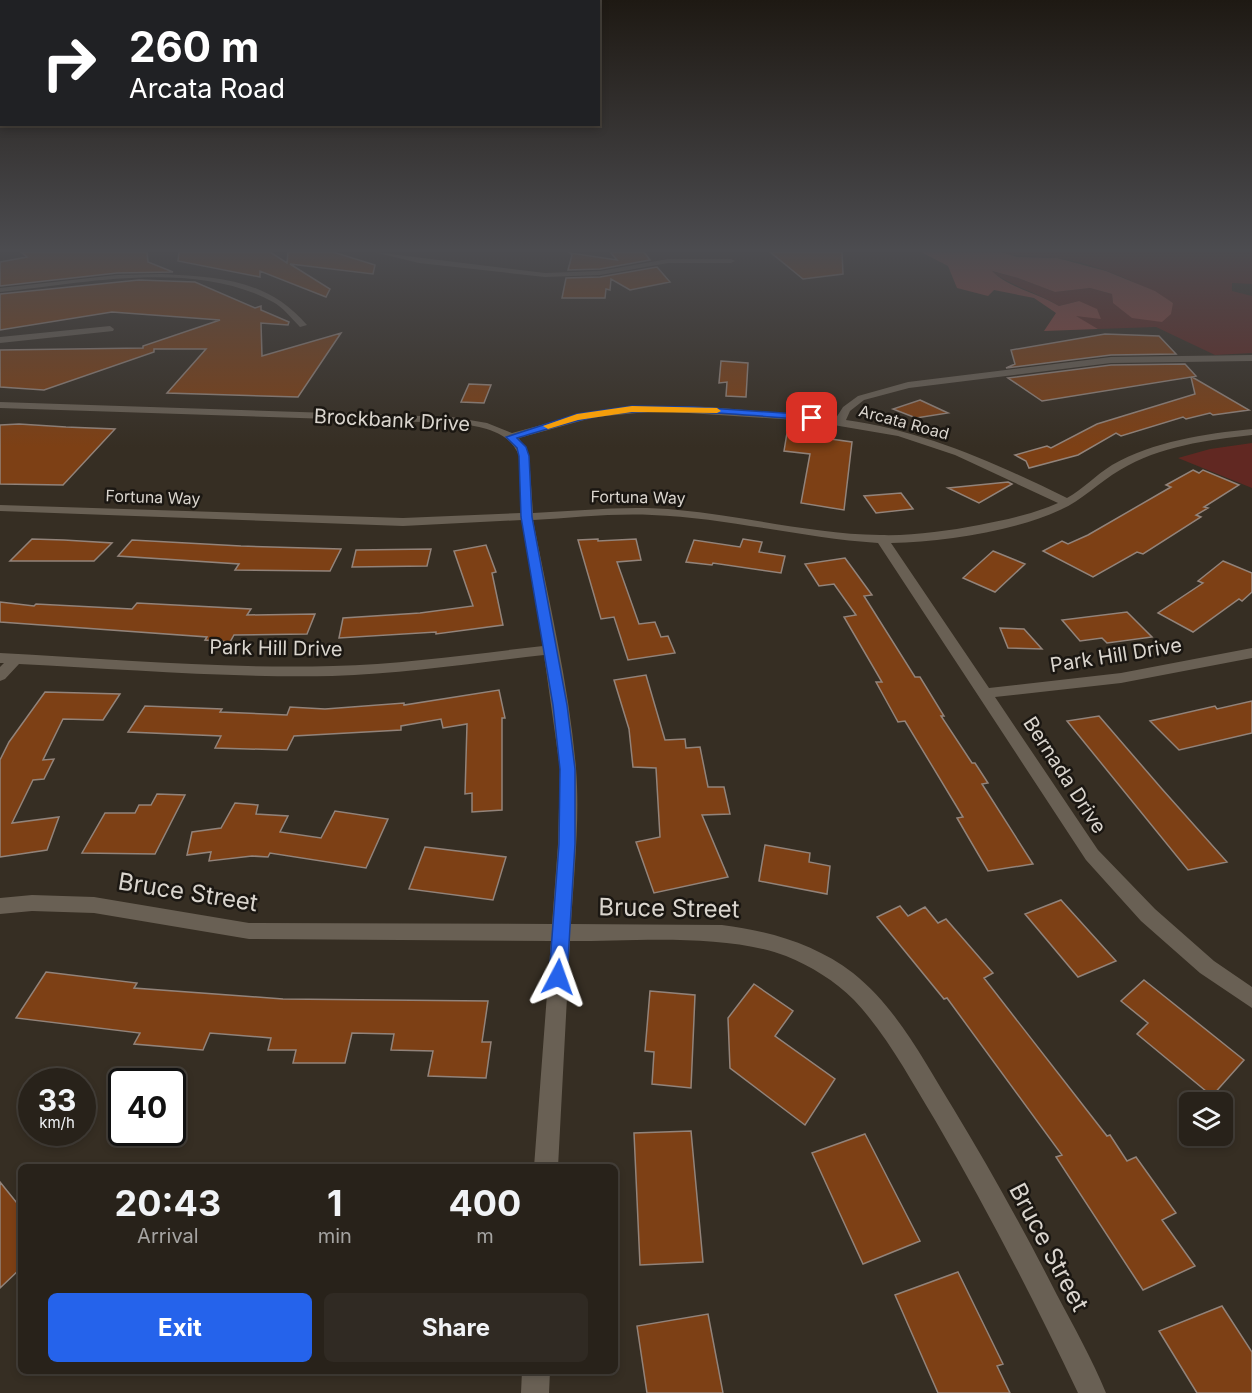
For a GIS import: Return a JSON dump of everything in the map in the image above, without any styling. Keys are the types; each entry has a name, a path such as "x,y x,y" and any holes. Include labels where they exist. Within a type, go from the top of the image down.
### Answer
{"street":[{"path":"297,317 303,325"},
{"path":"0,340 110,329"},
{"path":"840,421 846,409 861,398 908,385 1111,360 1252,358"},
{"name":"Brockbank Drive","path":"0,405 452,420 486,426 510,437"},
{"name":"Arcata Road","path":"510,437 577,417 632,409 694,409 840,421 883,429 941,446 980,461 1067,503"},
{"name":"Fortuna Way","path":"0,508 339,521 434,521 606,511 667,512 882,539 925,536 1036,516 1067,503 1117,468 1141,456 1194,440 1252,432"},
{"path":"510,437 523,452 527,517 551,650 568,769 567,835 546,1164"},
{"name":"Bernada Drive","path":"882,539 1086,846 1106,872 1177,941 1207,967 1252,999"},
{"name":"Park Hill Drive","path":"8,659 250,670 335,671 551,650"},
{"name":"Park Hill Drive","path":"985,693 1121,678 1252,653"},
{"path":"0,676 8,659"},
{"name":"Bruce Street","path":"0,906 39,903 90,904 141,912 192,924 249,931 722,933 744,935 791,947 810,956 847,982 876,1011 904,1048 970,1157 1039,1285 1092,1393"},
{"path":"535,1393 536,1374"}],"shaded area":[{"path":"1053,317 1078,317 1098,329 1044,331"},
{"path":"1076,317 1252,317 1252,353 1215,355 1156,327 1098,329"},
{"path":"1131,317 1168,317 1162,322"},
{"path":"1252,443 1252,488 1178,458 1210,449"}],"building":[{"path":"0,317 81,317 0,330"},
{"path":"180,317 277,317 289,322 288,325 261,323 262,356 341,333 298,397 167,393 206,349 154,349 154,352 44,390 0,387 0,350 143,348 143,346 220,320"},
{"path":"1105,334 1159,336 1176,354 1111,355 1006,368 1015,364 1011,350"},
{"path":"721,361 748,363 746,397 726,396 727,382 719,383"},
{"path":"1185,364 1196,376 1192,377 1249,410 1213,415 1210,413 1186,419 1183,417 1121,436 1116,433 1078,455 1029,468 1026,461 1015,455 1047,446 1051,448 1097,424 1195,394 1191,377 1042,401 1008,378 1111,365"},
{"path":"469,384 491,385 484,403 461,402"},
{"path":"920,400 948,413 916,418 893,409"},
{"path":"0,425 115,429 63,485 0,484"},
{"path":"787,433 852,442 844,510 801,503 810,454 784,451"},
{"path":"1193,470 1199,473 1203,470 1239,485 1204,507 1208,508 1196,515 1201,517 1143,554 1137,552 1093,577 1043,551 1062,541 1068,544 1088,535 1171,487 1166,485"},
{"path":"1008,482 1012,484 979,503 948,488"},
{"path":"901,493 913,509 876,513 864,496"},
{"path":"32,539 112,543 94,561 10,561"},
{"path":"598,539 598,541 636,539 641,560 617,562 639,624 655,622 661,637 668,636 675,653 628,660 614,617 601,619 578,540"},
{"path":"743,539 762,542 759,552 785,556 781,573 713,563 712,565 686,562 694,540 740,547"},
{"path":"132,540 341,549 330,571 235,570 239,564 118,556"},
{"path":"486,545 496,572 492,573 503,625 436,634 436,632 339,638 343,618 420,613 473,606 454,551"},
{"path":"431,549 427,566 352,567 356,550"},
{"path":"993,551 1025,564 995,592 963,578"},
{"path":"845,558 872,595 864,596 915,677 920,677 944,716 941,716 988,783 982,784 1033,864 988,871 957,818 963,817 905,721 898,722 876,682 882,682 844,617 856,615 834,584 819,586 805,564"},
{"path":"1223,561 1252,573 1252,592 1242,601 1239,599 1193,632 1158,613 1203,583 1198,581"},
{"path":"0,602 34,606 36,604 132,609 137,603 251,609 247,615 315,614 307,634 234,635 230,642 205,640 207,637 0,622"},
{"path":"1127,612 1152,637 1107,643 1102,638 1080,641 1062,620"},
{"path":"1000,628 1024,629 1042,649 1008,648"},
{"path":"646,675 665,740 685,739 686,748 700,747 708,787 724,787 730,814 702,815 728,877 654,893 636,842 660,837 656,768 633,767 629,729 614,680"},
{"path":"499,690 505,718 502,718 502,810 472,812 472,793 465,794 467,724 443,728 441,719 401,726 401,730 294,736 287,750 215,748 221,736 128,732 145,706 222,709 220,712 287,715 290,707 325,709 404,703 404,705"},
{"path":"45,692 120,694 103,720 63,719 43,760 54,759 44,779 33,780 12,823 59,817 47,850 0,857 0,760 9,742"},
{"path":"1252,701 1252,733 1179,750 1150,721 1215,706 1217,709"},
{"path":"1099,716 1227,862 1188,870 1067,721"},
{"path":"157,794 185,795 155,854 82,853 105,813 135,813 139,805 151,805"},
{"path":"235,803 258,805 256,814 288,816 280,832 321,838 335,811 388,819 366,868 270,853 268,857 252,856 209,861 211,852 187,855 192,832 221,828"},
{"path":"765,845 810,853 809,862 830,866 827,894 759,881"},
{"path":"425,847 506,857 493,900 409,889"},
{"path":"1061,900 1116,961 1078,977 1025,914"},
{"path":"900,906 908,916 925,907 938,923 946,919 993,973 984,978 1107,1136 1110,1135 1127,1161 1136,1157 1176,1213 1162,1220 1195,1266 1143,1290 1056,1157 1062,1155 947,998 944,999 877,917"},
{"path":"46,972 137,983 134,988 283,999 488,1001 482,1042 491,1042 486,1078 428,1076 433,1051 391,1050 394,1034 352,1033 345,1063 293,1063 296,1050 268,1050 271,1038 210,1033 203,1050 134,1044 140,1033 16,1018"},
{"path":"1144,980 1244,1060 1216,1092 1207,1092 1137,1034 1148,1023 1121,1001"},
{"path":"754,984 793,1011 775,1036 835,1079 805,1125 730,1068 728,1018"},
{"path":"650,991 695,995 691,1088 652,1084 654,1052 645,1051"},
{"path":"691,1131 703,1262 640,1265 634,1133"},
{"path":"865,1134 920,1241 863,1264 812,1153"},
{"path":"0,1182 18,1204 18,1271 0,1288"},
{"path":"958,1272 1003,1364 997,1366 1010,1393 938,1393 895,1295"},
{"path":"1222,1306 1252,1352 1252,1393 1197,1393 1159,1331"},
{"path":"708,1314 723,1393 647,1393 637,1326"}],"slow traffic":[{"path":"548,426 577,417 632,409 717,411"}],"route":[{"path":"558,977 567,844 568,769 560,705 527,517 524,456 521,447 510,437 577,417 632,409 694,409 812,418"}]}
